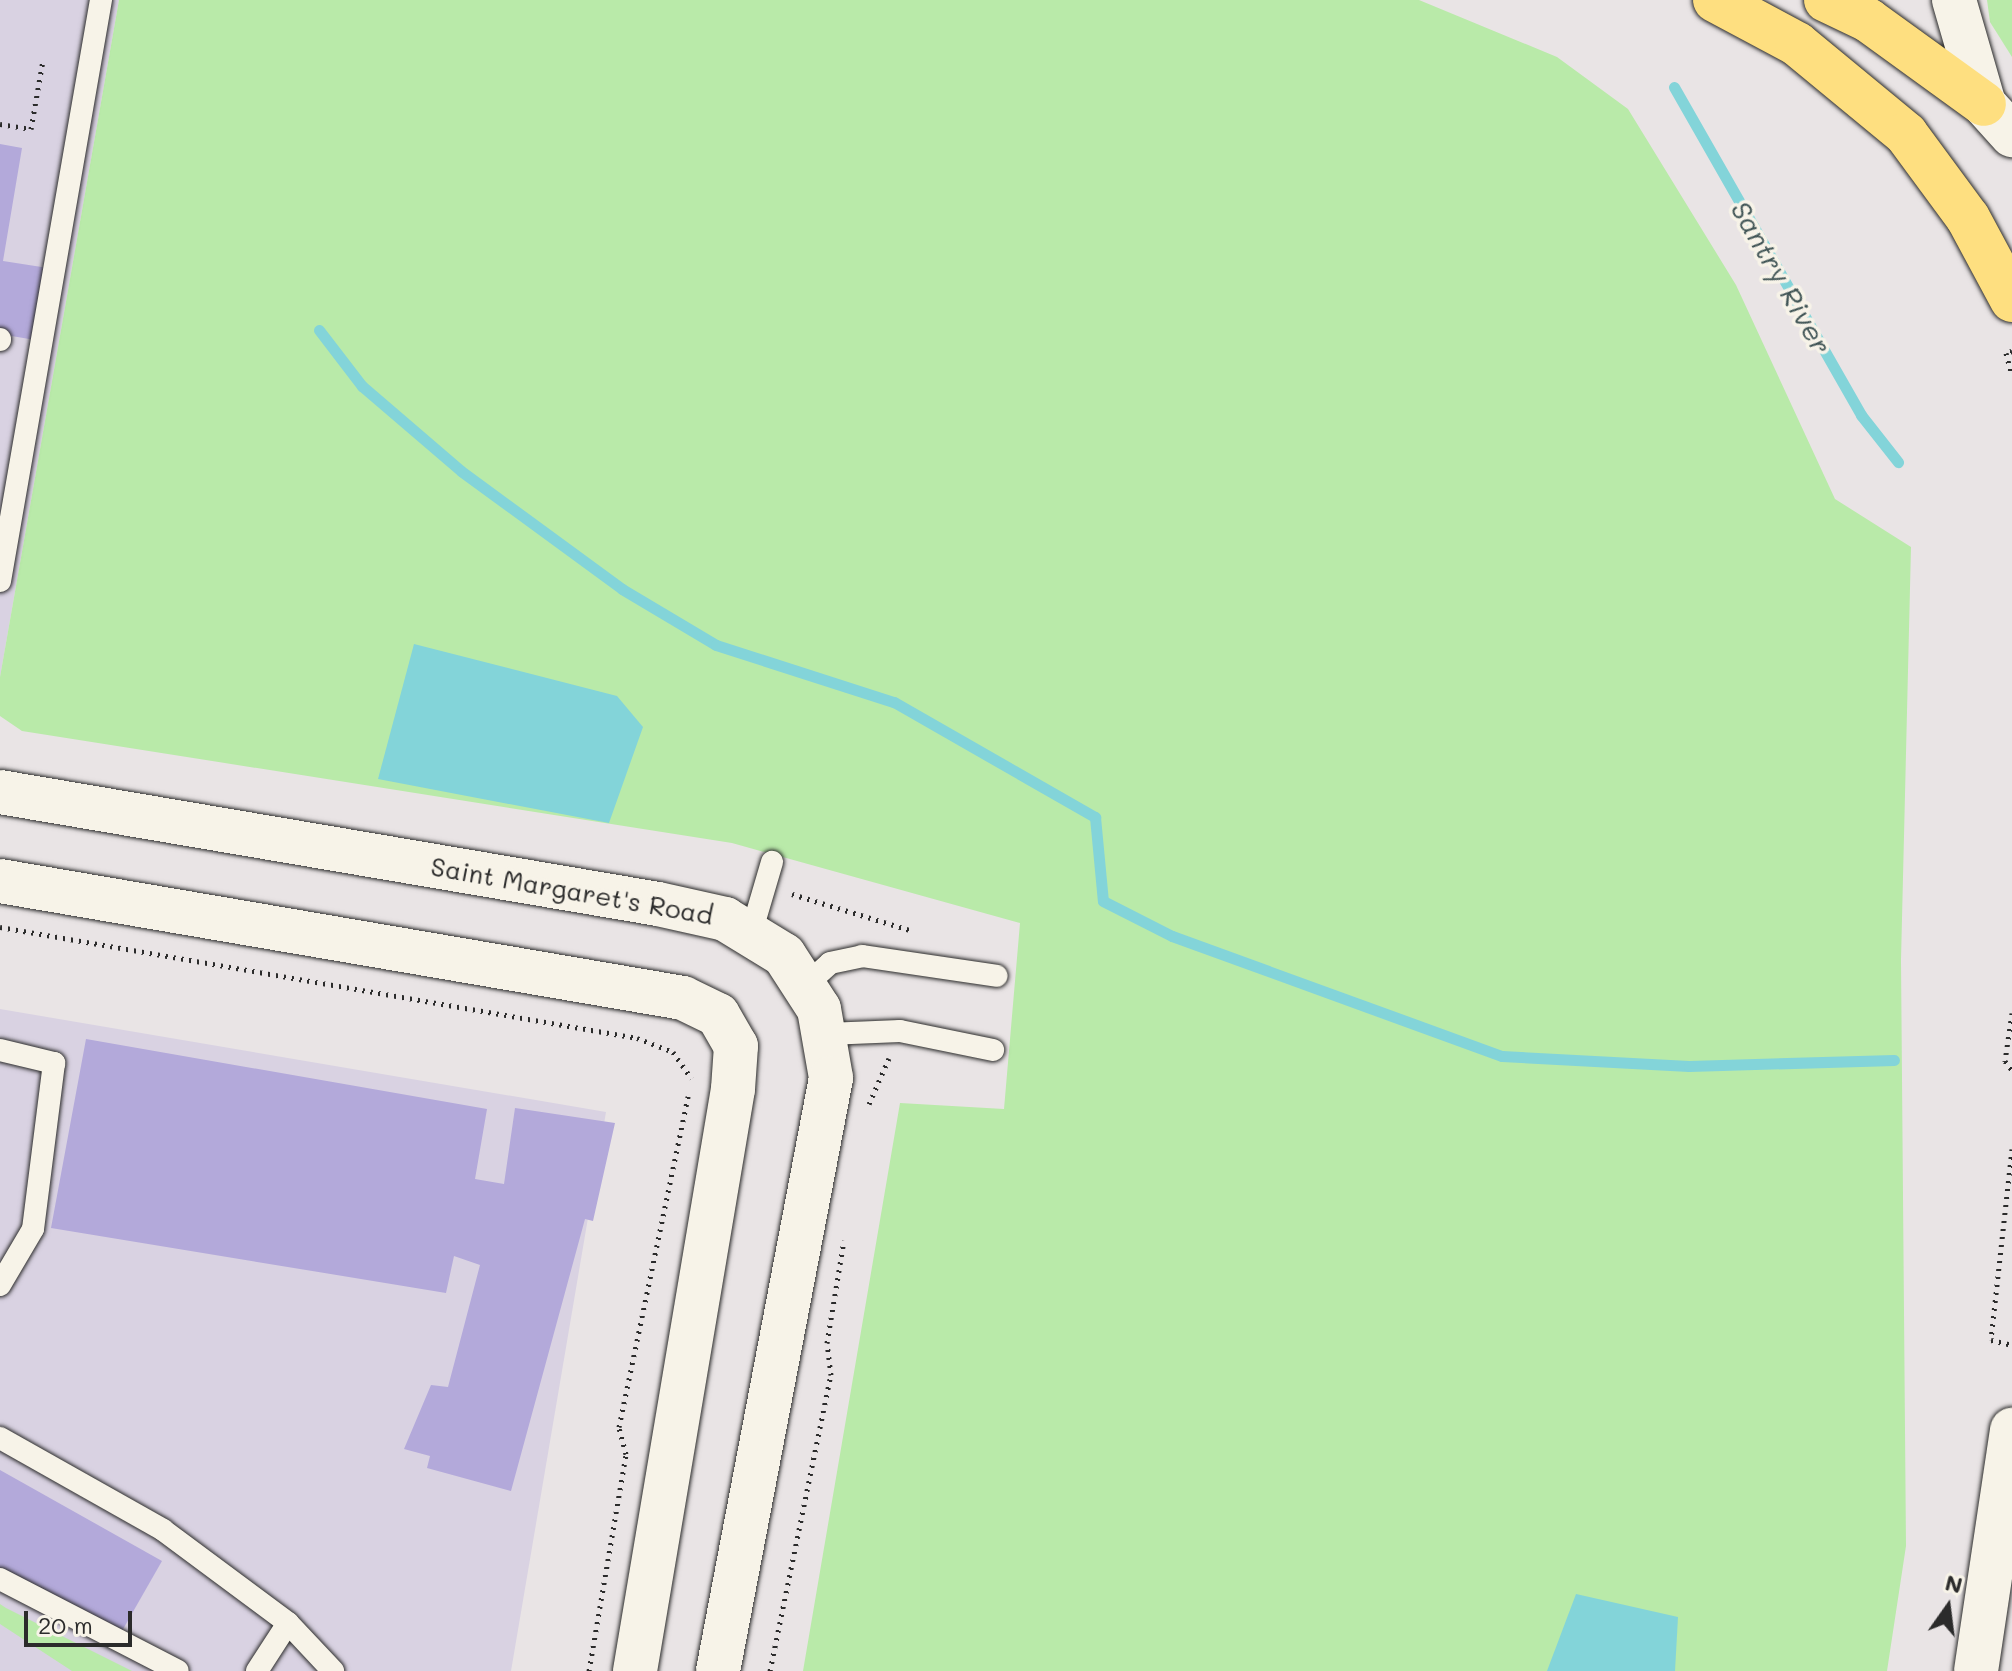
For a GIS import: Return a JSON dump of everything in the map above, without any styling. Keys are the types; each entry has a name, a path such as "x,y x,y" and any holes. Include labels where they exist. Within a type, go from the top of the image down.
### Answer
{"highway":[{"path":"1715,0 1797,44 1906,134 1968,218 2012,300"},
{"path":"1826,0 1868,20 1998,120"}],"main road":[{"path":"1954,0 1998,120"},
{"name":"Saint Margaret's Road","path":"0,792 658,904 752,930 807,984 827,1034 831,1078 718,1671"},
{"path":"0,881 683,998 718,1015 736,1046 733,1089 635,1671"},
{"path":"1976,1671 2012,1430"}],"lane":[{"path":"1,568 101,0"},
{"path":"752,930 772,862"},
{"path":"807,984 830,963 862,956 997,976"},
{"path":"827,1034 900,1031 993,1050"},
{"path":"0,1050 54,1063 33,1229 0,1285"},
{"path":"0,1438 163,1530 288,1623 333,1671"},
{"path":"0,1579 178,1671"},
{"path":"257,1671 288,1623"}],"path":[{"path":"0,124 31,129 43,60"},
{"path":"2012,351 2006,353 2012,375"},
{"path":"767,885 917,932 912,963"},
{"path":"0,927 637,1038 673,1052 691,1076 619,1427 626,1454 589,1671"},
{"path":"2012,1013 2005,1061 2012,1070"},
{"path":"867,1110 900,1031"},
{"path":"2012,1149 1991,1340 2012,1345"},
{"path":"770,1671 831,1375 827,1343 845,1234"}],"shaded area":[{"path":"0,0 119,0 0,677"},
{"path":"0,1009 606,1112 511,1671 0,1671"}],"green space":[{"path":"119,0 1419,0 1557,57 1628,109 1736,285 1835,499 1911,547 1901,960 1906,1546 1887,1671 803,1671 900,1103 1004,1109 1020,923 732,843 22,731 0,716 0,677"},
{"path":"1987,0 2012,0 2012,57 1990,22"},
{"path":"0,1604 132,1671 72,1671 0,1624"}],"water":[{"path":"414,644 617,696 643,727 609,823 378,779"},
{"path":"1576,1594 1678,1617 1675,1671 1547,1671"}],"building":[{"path":"0,144 22,148 3,261 48,268 35,340 0,334"},
{"path":"86,1039 487,1109 475,1179 504,1184 515,1108 615,1123 593,1221 585,1219 511,1491 427,1468 430,1456 404,1449 431,1385 448,1387 480,1265 454,1256 446,1293 51,1228"},
{"path":"0,1470 162,1561 118,1638 0,1572"}],"waterway":[{"name":"Santry River","path":"1674,87 1861,415 1898,462"},
{"path":"319,330 362,386 461,471 622,589 716,645 894,702 1095,817 1103,901 1172,936 1502,1056 1689,1066 1894,1060"}]}
